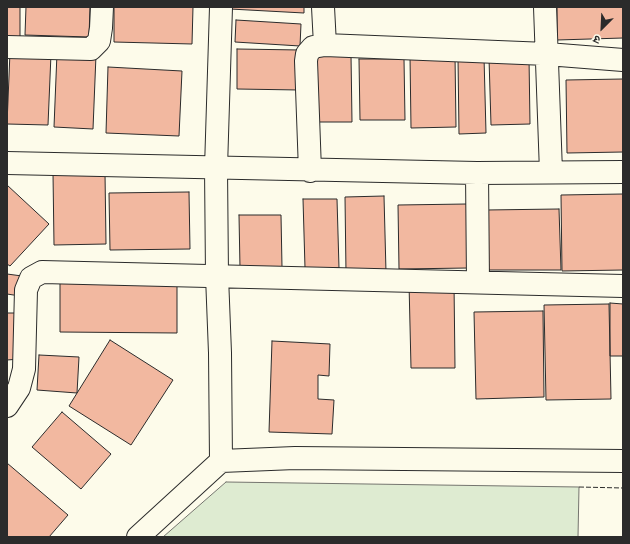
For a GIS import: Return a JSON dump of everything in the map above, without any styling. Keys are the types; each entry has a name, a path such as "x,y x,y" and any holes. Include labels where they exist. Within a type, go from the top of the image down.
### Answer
{"street":[{"path":"7,47 91,49 99,41 102,28 102,7"},
{"path":"221,461 216,168 222,7"},
{"path":"323,7 325,45"},
{"path":"545,7 551,172"},
{"path":"310,171 306,61 308,54 313,47 325,45 547,54 623,60"},
{"path":"7,163 477,174 623,172"},
{"path":"477,174 478,282"},
{"path":"7,406 19,388 24,368 26,290 31,278 42,272 623,286"},
{"path":"138,537 221,461 296,458 623,461"}],"green space":[{"path":"226,482 579,487 578,537 163,537"}],"building":[{"path":"7,7 20,7 20,41 7,40"},
{"path":"26,7 90,7 89,37 25,35"},
{"path":"114,7 193,7 192,44 114,42"},
{"path":"230,7 304,7 304,13 230,9"},
{"path":"557,7 623,7 623,38 557,40"},
{"path":"236,20 301,24 300,46 235,42"},
{"path":"237,49 300,50 299,90 237,89"},
{"path":"10,52 51,54 48,125 7,124"},
{"path":"57,53 96,55 93,129 54,127"},
{"path":"315,55 351,55 352,122 316,122"},
{"path":"455,55 456,127 411,128 410,56"},
{"path":"458,57 484,57 486,133 459,134"},
{"path":"489,58 529,58 530,124 491,125"},
{"path":"359,59 404,59 405,120 360,120"},
{"path":"108,67 182,71 179,136 106,133"},
{"path":"623,79 623,152 567,153 566,80"},
{"path":"53,173 105,173 106,244 54,245"},
{"path":"7,185 49,224 10,266 7,264"},
{"path":"189,192 190,249 110,250 109,193"},
{"path":"623,194 623,270 562,271 561,195"},
{"path":"384,196 386,272 346,273 345,197"},
{"path":"303,199 337,199 339,268 305,268"},
{"path":"467,204 468,268 399,269 398,205"},
{"path":"559,209 561,270 487,270 486,210"},
{"path":"239,215 281,215 282,267 240,268"},
{"path":"7,274 22,276 20,296 7,294"},
{"path":"60,277 177,277 177,333 60,332"},
{"path":"454,282 455,368 411,368 409,283"},
{"path":"610,303 623,304 623,356 610,356"},
{"path":"609,304 611,399 546,400 544,305"},
{"path":"543,311 544,397 476,399 474,312"},
{"path":"7,313 19,313 20,359 7,360"},
{"path":"110,340 173,380 131,445 69,406"},
{"path":"272,341 330,344 329,376 318,375 318,399 334,400 332,434 269,432"},
{"path":"39,355 79,357 77,393 37,390"},
{"path":"62,412 111,454 81,489 32,447"},
{"path":"7,463 68,515 49,537 7,537"}],"fence":[{"path":"579,487 623,488"}]}
